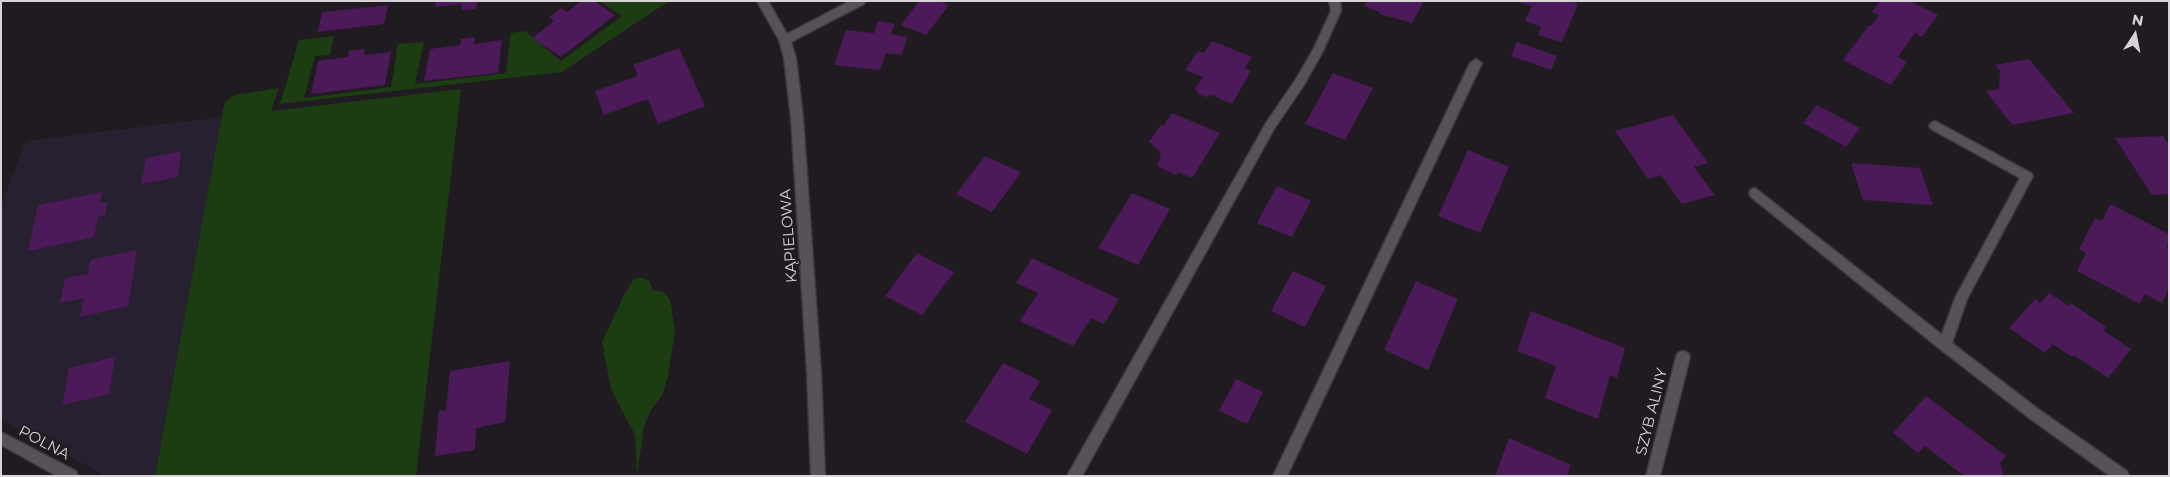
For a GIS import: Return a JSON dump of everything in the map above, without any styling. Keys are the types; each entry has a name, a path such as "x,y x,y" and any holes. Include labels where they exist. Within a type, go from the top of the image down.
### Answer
{"street":[{"name":"KĄPIELOWA","path":"762,1 785,40 790,58 797,118 813,353 818,476"},
{"path":"785,40 860,1"},
{"path":"1074,476 1270,126 1314,57 1336,11 1334,1"},
{"path":"1280,476 1476,63"},
{"path":"1936,126 2028,176 1961,298 1945,345"},
{"path":"1755,194 2033,413 2122,476"},
{"name":"SZYB ALINY","path":"1653,476 1683,357"},
{"name":"POLNA","path":"1,438 71,476"}],"shaded area":[{"path":"222,117 155,476 106,476 1,419 1,204 26,141"}],"green space":[{"path":"599,1 669,1 562,72 280,104 299,40 334,36 330,55 315,56 304,98 391,87 398,44 424,42 415,84 506,73 511,33 525,31 561,61 622,16"},
{"path":"279,88 271,111 461,89 416,476 155,476 225,102 235,95"},
{"path":"641,277 649,281 653,290 664,292 670,300 675,331 668,377 662,396 651,410 644,426 637,476 635,435 611,389 602,342 625,293 634,279"}],"building":[{"path":"436,1 478,1 476,9 461,10 462,4 435,7"},
{"path":"581,1 594,1 615,15 561,57 532,38 554,21 549,17 561,8 567,12"},
{"path":"919,1 940,1 949,5 926,35 901,25"},
{"path":"1367,1 1424,1 1412,23 1379,14 1380,12 1364,6"},
{"path":"1571,1 1578,4 1562,42 1538,35 1541,27 1525,21 1532,6 1518,2"},
{"path":"1880,1 1910,1 1938,15 1922,37 1915,33 1898,57 1907,62 1891,85 1843,60 1869,25 1871,26 1879,15 1872,12"},
{"path":"388,5 384,24 318,32 322,12"},
{"path":"878,21 895,24 891,34 907,37 902,55 886,53 880,70 834,65 846,30 874,33"},
{"path":"475,37 474,44 502,40 498,73 424,81 430,49 460,45 461,39"},
{"path":"1212,41 1252,57 1245,68 1251,71 1232,104 1211,95 1206,97 1199,94 1195,89 1203,77 1185,70 1198,51 1204,53"},
{"path":"1517,42 1557,56 1551,70 1511,56"},
{"path":"679,48 705,106 658,124 648,99 604,115 595,91 638,76 633,65"},
{"path":"365,49 364,55 391,52 385,85 311,94 318,61 348,57 349,51"},
{"path":"2029,59 2074,113 2012,125 1986,91 1999,89 2000,71 1995,65"},
{"path":"1333,73 1373,88 1345,140 1305,124"},
{"path":"1817,105 1860,128 1846,147 1803,123"},
{"path":"1172,113 1220,133 1192,178 1178,172 1176,175 1157,166 1161,155 1159,150 1149,142 1161,125 1164,126"},
{"path":"1673,115 1708,163 1694,167 1715,195 1682,204 1661,175 1648,179 1615,131"},
{"path":"2163,136 2169,145 2169,194 2152,195 2115,138"},
{"path":"1468,150 1509,167 1480,233 1438,216"},
{"path":"181,151 178,177 141,184 146,158"},
{"path":"985,156 1021,172 992,212 956,194"},
{"path":"1851,163 1920,168 1933,205 1863,200"},
{"path":"1277,186 1311,201 1292,237 1257,223"},
{"path":"102,192 100,203 107,202 105,215 98,216 94,237 28,251 38,205"},
{"path":"1132,193 1170,209 1138,265 1098,248"},
{"path":"2110,204 2169,234 2167,248 2169,249 2169,288 2162,303 2145,294 2140,304 2077,271 2086,253 2079,249 2095,218 2102,221"},
{"path":"137,250 128,306 80,317 84,298 60,303 65,278 88,274 90,260"},
{"path":"917,253 954,272 922,315 885,296"},
{"path":"1032,258 1119,299 1104,324 1091,318 1073,346 1020,321 1038,293 1016,283"},
{"path":"1293,271 1326,286 1305,327 1271,311"},
{"path":"1416,281 1458,299 1428,370 1384,350"},
{"path":"2049,293 2069,306 2071,303 2106,327 2104,331 2131,349 2108,378 2074,355 2072,357 2053,344 2045,353 2009,328 2035,299 2040,303"},
{"path":"1531,311 1625,348 1617,378 1610,375 1598,419 1545,398 1556,366 1517,351"},
{"path":"115,357 109,394 62,405 69,368"},
{"path":"510,361 505,422 476,428 475,450 435,456 439,411 446,410 450,371"},
{"path":"1003,363 1040,381 1029,399 1052,410 1027,454 965,422"},
{"path":"1236,379 1263,392 1247,424 1219,411"},
{"path":"1926,396 2006,456 2000,463 2004,476 1964,476 1925,446 1918,453 1893,433"},
{"path":"1509,438 1571,465 1567,476 1495,476"}]}
